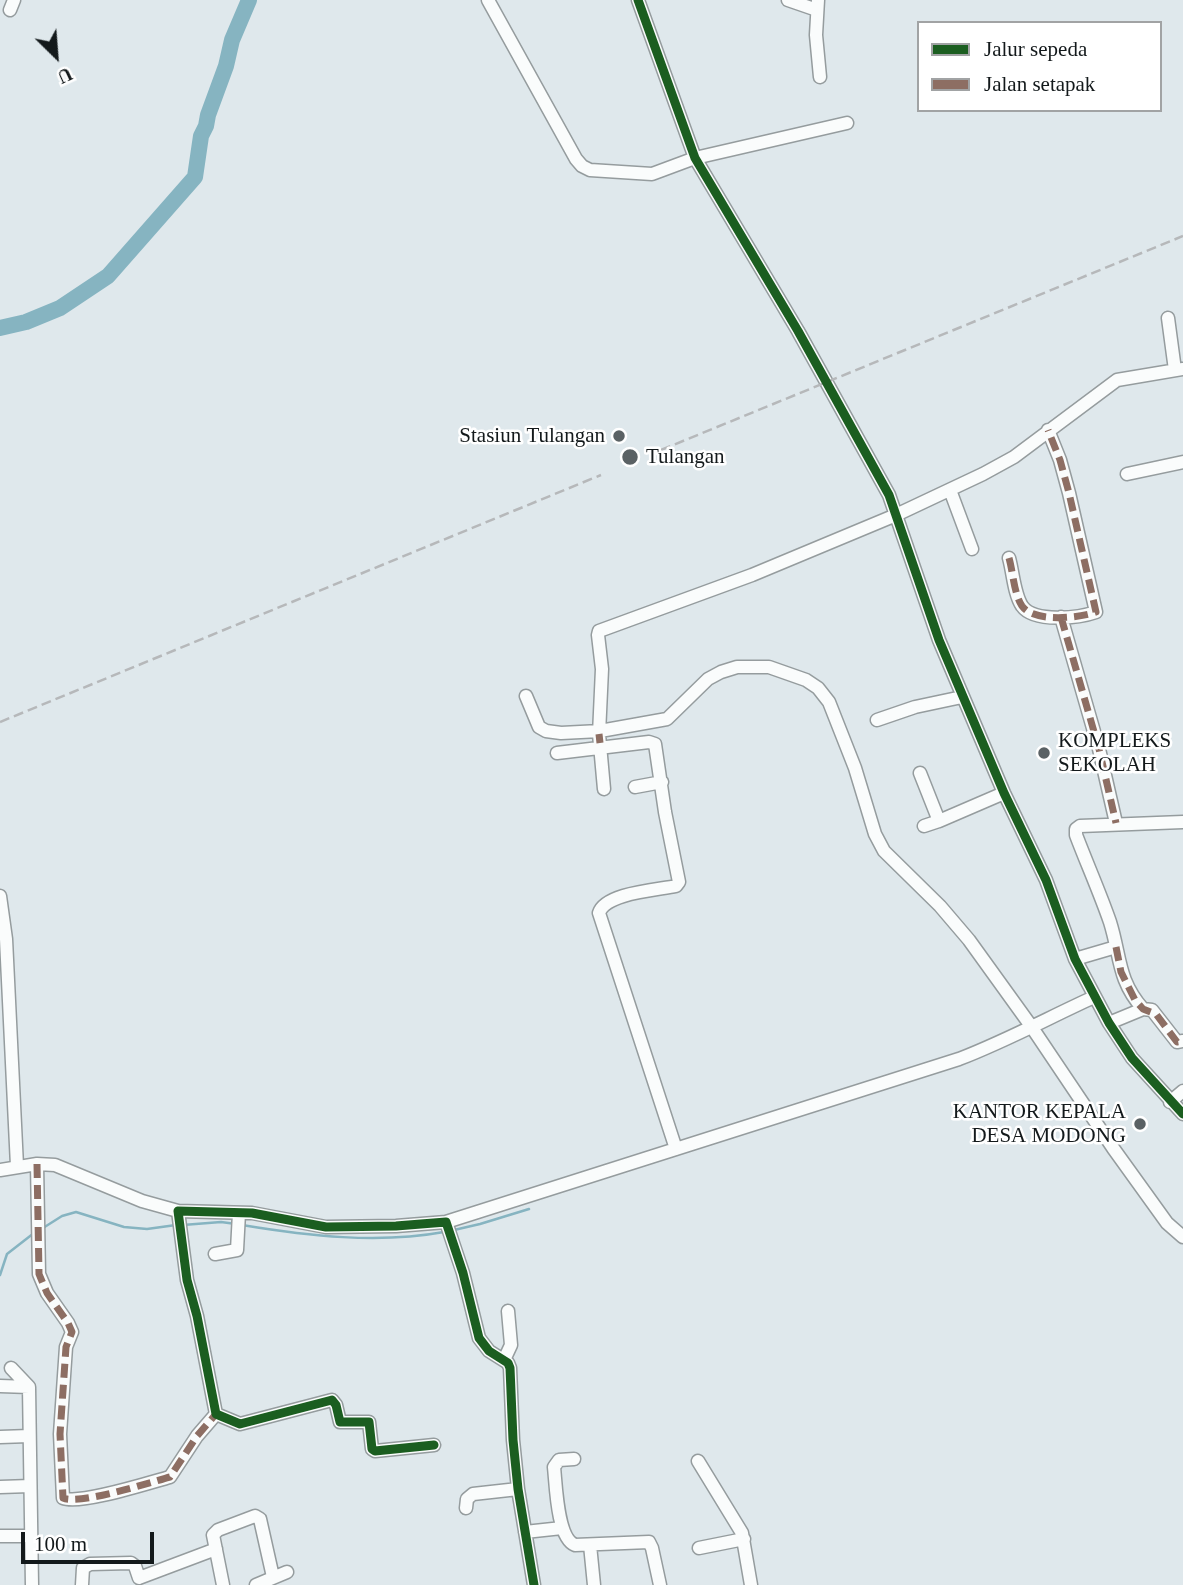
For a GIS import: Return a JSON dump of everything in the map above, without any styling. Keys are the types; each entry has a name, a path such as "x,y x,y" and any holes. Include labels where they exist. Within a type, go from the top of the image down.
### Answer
{"street":[{"path":"488,0 582,166 590,170 618,174 652,174 695,158 847,123"},
{"path":"638,0 695,158 792,320 874,463 889,495 929,614 962,697 1046,880 1075,959 1094,997 1132,1058 1183,1114"},
{"path":"788,0 818,5 820,77"},
{"path":"604,789 600,739 602,669 597,635 601,630 752,575 950,490 1014,457 1117,380 1179,370 1168,318"},
{"path":"1009,558 1023,608 1037,616 1061,617 1093,614 1096,611 1069,493 1048,430"},
{"path":"1127,474 1183,462"},
{"path":"950,490 972,550"},
{"path":"1061,617 1099,748 1116,822"},
{"path":"557,752 667,719 708,679 737,667 769,667 806,680 818,688 829,702 855,768 879,844 969,940 1026,1029 1167,1223 1183,1237"},
{"path":"526,696 539,727 546,731 600,739 654,742 679,883 676,886 606,902 601,906 600,913 676,1149"},
{"path":"877,720 915,707 962,697"},
{"path":"920,773 939,821"},
{"path":"635,787 662,782"},
{"path":"925,826 1004,793"},
{"path":"1143,1009 1128,989 1121,972 1109,920 1076,829 1080,825 1116,822 1183,821"},
{"path":"0,896 6,939 5,1017 16,1166"},
{"path":"1075,959 1116,947"},
{"path":"0,1170 37,1164 63,1167 142,1201 178,1221 239,1220 252,1213 326,1227 449,1228 676,1149 959,1059 1094,997"},
{"path":"1109,1023 1143,1009 1153,1011 1177,1042 1183,1041"},
{"path":"1170,1102 1183,1091"},
{"path":"37,1164 39,1274 47,1293 72,1332 66,1348 60,1434 62,1498 70,1500 106,1494 170,1477 197,1436 216,1414"},
{"path":"215,1254 237,1250 239,1220"},
{"path":"178,1221 187,1280 216,1414"},
{"path":"449,1228 471,1299 479,1338 489,1351 504,1360 510,1368 518,1489 534,1585"},
{"path":"504,1360 511,1345 508,1311"},
{"path":"11,1368 29,1387 32,1585"},
{"path":"0,1385 29,1387"},
{"path":"216,1414 240,1424 332,1400 340,1422 369,1422 374,1451 434,1445"},
{"path":"0,1437 29,1436"},
{"path":"575,1459 559,1460 554,1467 562,1528 570,1543 590,1545 649,1542 653,1548 660,1585"},
{"path":"698,1461 732,1514 744,1539 751,1585"},
{"path":"0,1487 30,1486"},
{"path":"466,1508 467,1499 474,1494 518,1489"},
{"path":"223,1585 213,1535 258,1516 273,1577"},
{"path":"525,1532 562,1528"},
{"path":"0,1536 31,1536"},
{"path":"699,1548 744,1539"},
{"path":"590,1545 594,1585"},
{"path":"82,1585 83,1568 90,1564 131,1563 135,1566 139,1582 216,1549"},
{"path":"256,1585 287,1572"}],"waterway":[{"path":"0,328 26,322 60,308 108,276 195,177 201,136 226,66 232,40 249,0"},
{"path":"454,1230 529,1209"},
{"path":"43,1228 62,1216 76,1212 124,1227 147,1229 176,1225"},
{"path":"183,1225 221,1222 236,1224"},
{"path":"242,1225 368,1238 444,1232"},
{"path":"0,1275 7,1254 34,1233"}],"railway":[{"path":"661,450 1183,236"},
{"path":"0,722 601,475"}],"marked path":[{"path":"1009,558 1017,595 1022,606 1028,611 1057,618 1096,612 1069,493 1048,430"},
{"path":"1061,617 1099,749 1116,823"},
{"path":"599,734 600,743"},
{"path":"1116,947 1121,972 1135,1000 1143,1009 1156,1014 1177,1042 1183,1041"},
{"path":"37,1164 39,1274 47,1293 72,1332 66,1347 60,1434 63,1498 84,1499 170,1477 197,1436 216,1414"}],"cycle path":[{"path":"638,0 695,158 798,331 889,495 939,640 1004,793 1046,880 1075,959 1109,1023 1132,1058 1183,1114"},
{"path":"434,1445 375,1451 372,1449 369,1422 340,1422 332,1400 240,1424 216,1414 197,1316 187,1280 178,1211 252,1213 326,1227 446,1222 463,1273 479,1338 489,1351 508,1363 510,1368 518,1489 534,1585"}],"place":[{"name":"Stasiun Tulangan","path":"619,436"},
{"name":"Tulangan","path":"630,457"},
{"name":"KOMPLEKS SEKOLAH","path":"1044,753"},
{"name":"KANTOR KEPALA DESA MODONG","path":"1140,1124"}]}
